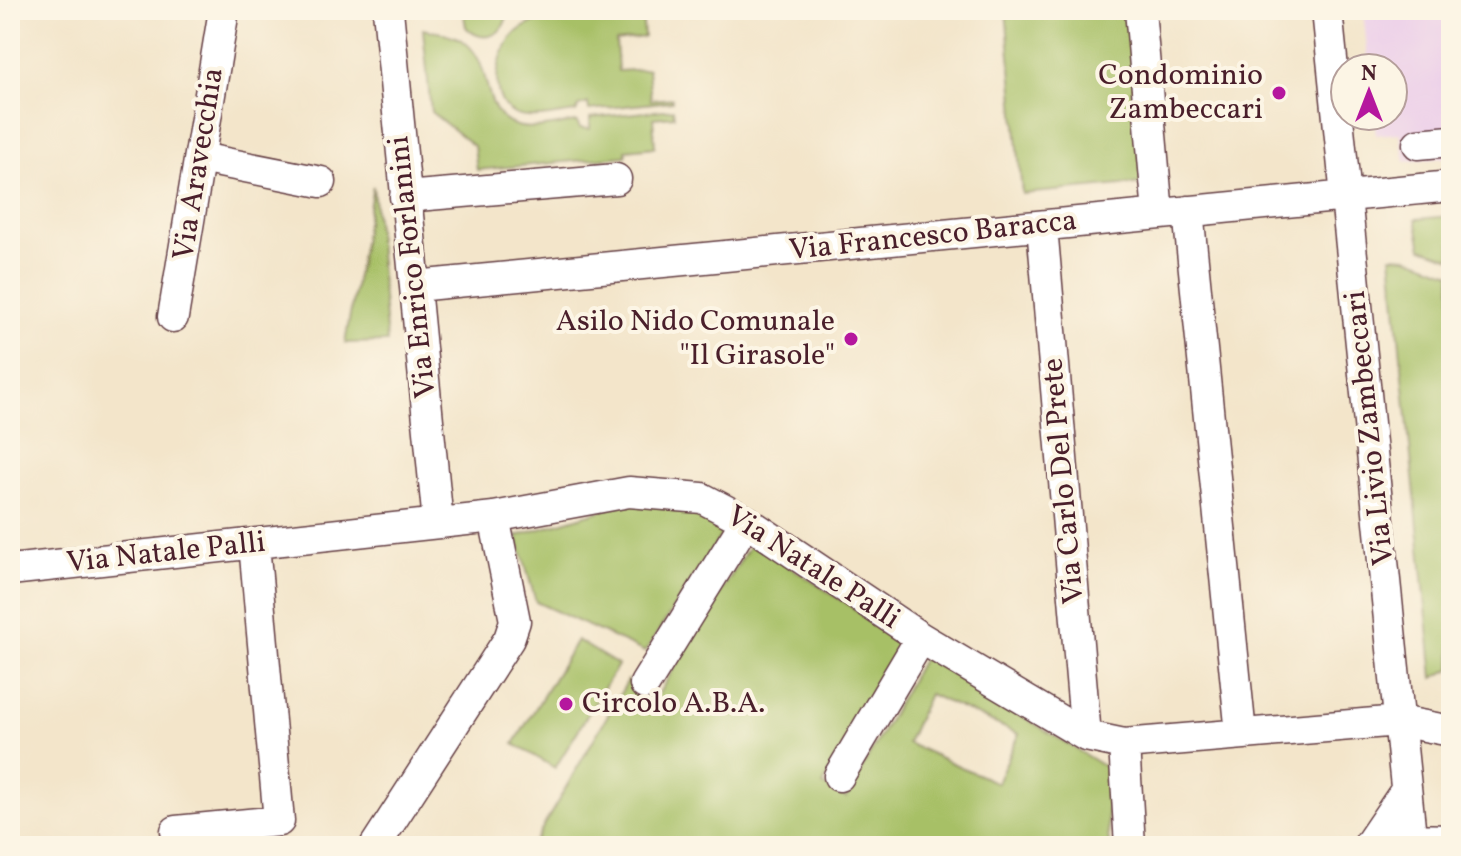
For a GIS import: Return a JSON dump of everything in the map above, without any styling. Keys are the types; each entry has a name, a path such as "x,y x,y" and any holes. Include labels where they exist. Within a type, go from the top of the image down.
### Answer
{"street":[{"name":"Via Aravecchia","path":"173,317 224,10"},
{"name":"Via Enrico Forlanini","path":"388,10 438,523"},
{"path":"1140,10 1173,213 1241,734"},
{"name":"Via Livio Zambeccari","path":"1327,10 1411,842"},
{"path":"1418,144 1451,141"},
{"path":"200,158 321,182"},
{"path":"405,197 616,179"},
{"name":"Via Francesco Baracca","path":"415,286 1451,186"},
{"name":"Via Carlo Del Prete","path":"1042,226 1086,736"},
{"name":"Via Natale Palli","path":"10,570 494,517 629,492 702,498 746,521 921,638 1086,736 1124,744 1399,721 1451,731"},
{"path":"375,846 509,639 515,621 494,517"},
{"path":"645,684 746,521"},
{"path":"176,831 279,821 254,544"},
{"path":"839,776 921,638"},
{"path":"1124,744 1130,846"},
{"path":"1368,846 1406,790"},
{"path":"1411,842 1451,840"}],"shaded area":[{"path":"1363,10 1451,10 1451,157 1405,162 1400,133 1376,135 1376,132 1409,132 1409,52 1367,52"}],"green space":[{"path":"463,10 507,10 499,31 480,36 466,27"},
{"path":"642,10 644,37 616,41 618,71 648,69 651,100 672,98 672,101 589,110 588,103 579,106 576,112 527,117 509,110 501,101 497,75 500,61 513,36 522,28 569,14"},
{"path":"1006,10 1128,10 1144,183 1022,194"},
{"path":"423,29 456,37 471,48 479,60 495,109 503,119 514,125 537,128 577,122 580,128 590,129 590,118 673,109 674,116 653,118 655,147 626,150 626,156 477,170 474,146 431,112"},
{"path":"373,186 387,342 345,343"},
{"path":"1451,216 1451,258 1422,248 1416,219"},
{"path":"1391,256 1407,257 1451,273 1451,669 1433,678"},
{"path":"633,501 694,511 725,529 645,652 536,602 517,536"},
{"path":"752,542 902,640 823,785 846,798 924,656 1105,767 1109,846 532,846 628,680 657,696","holes":["929,694 1019,734 997,783 907,743"]},
{"name":"Circolo A.B.A.","path":"577,640 618,665 555,768 514,744"}],"place":[{"name":"Condominio Zambeccari","path":"1279,93"},
{"name":"Asilo Nido Comunale \"Il Girasole\"","path":"851,339"},
{"name":"Circolo A.B.A.","path":"566,704"}]}
